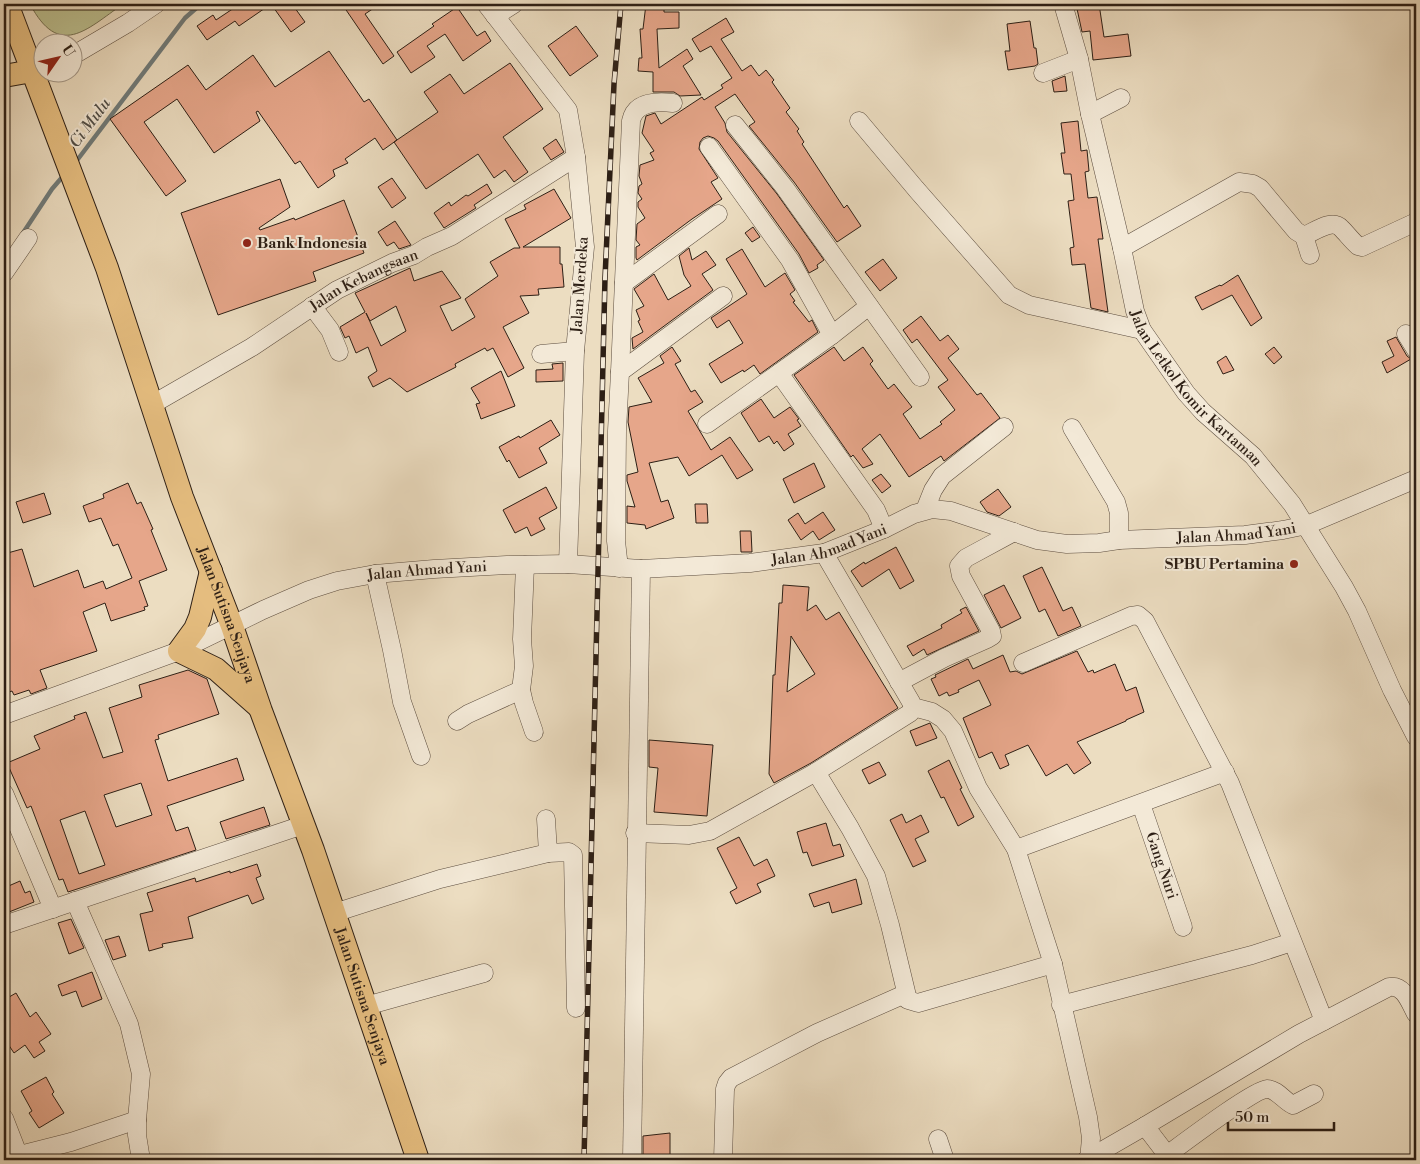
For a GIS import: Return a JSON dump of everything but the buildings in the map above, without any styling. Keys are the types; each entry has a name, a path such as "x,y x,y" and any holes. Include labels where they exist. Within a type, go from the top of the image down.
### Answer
{"main road":[{"name":"Jalan Sutisna Senjaya","path":"7,4 32,58"},
{"path":"4,76 32,70"},
{"name":"Jalan Sutisna Senjaya","path":"41,82 65,158 107,268 182,497 232,626 313,850 418,1160"},
{"path":"211,571 200,617 195,629 179,652 216,669 260,707"}],"street":[{"path":"82,50 156,4"},
{"path":"490,10 514,4"},
{"name":"Jalan Letkol Komir Kartaman","path":"1063,4 1079,59 1130,289 1142,330 1186,394 1265,469 1307,525 1357,611 1392,690 1416,737"},
{"name":"Jalan Merdeka","path":"490,10 568,110 576,157 585,247 575,351 576,565"},
{"path":"1043,73 1079,59"},
{"path":"1090,114 1121,98"},
{"path":"619,568 616,541 617,431 632,115 638,108 654,102 673,103"},
{"path":"859,120 970,252 1009,295 1029,305 1142,330"},
{"path":"734,124 785,188 920,377"},
{"path":"709,147 790,260 832,334"},
{"name":"Jalan Kebangsaan","path":"152,404 236,358 312,306 352,282 452,236 576,157"},
{"path":"1122,248 1239,182 1253,184 1260,188 1296,231 1304,236 1310,255"},
{"path":"624,283 718,214"},
{"path":"1304,236 1329,224 1335,224 1340,226 1358,246 1362,247 1416,222"},
{"path":"4,273 28,238"},
{"path":"620,372 723,296"},
{"path":"312,306 330,330 338,352"},
{"path":"707,424 868,306"},
{"path":"1406,334 1416,350"},
{"path":"541,354 575,351"},
{"path":"779,373 876,510 884,529"},
{"path":"925,510 933,490 942,476 1004,426"},
{"path":"1072,428 1116,502 1119,514 1119,540"},
{"name":"Jalan Ahmad Yani","path":"4,715 179,652 308,590 375,574 474,566 576,565 641,569 750,563 824,554 925,510 938,509 951,511 1037,540 1066,544 1255,534 1307,525 1415,481"},
{"path":"899,682 944,658 992,636 961,576 959,566 966,558 1014,532"},
{"path":"636,833 702,834 816,772 910,713 913,707 911,702 824,554"},
{"path":"525,565 522,690 524,703 534,732"},
{"path":"632,1160 641,569"},
{"path":"375,574 402,702 421,756"},
{"path":"1023,663 1127,617 1140,616 1147,623 1225,772 1269,878 1292,942 1324,1021"},
{"path":"457,721 468,714 522,690"},
{"path":"913,707 932,712 947,723 953,731 978,788 1016,849 1052,964 1088,1117 1091,1138 1088,1159"},
{"path":"816,772 876,876 908,1001 918,1003 1052,964"},
{"path":"1016,849 1225,772"},
{"path":"4,792 53,909"},
{"name":"Gang Nuri","path":"1141,804 1183,927"},
{"path":"546,819 548,853"},
{"path":"4,926 303,825"},
{"path":"334,913 440,879 548,853 569,852 574,858 576,1008"},
{"path":"76,901 129,1024 134,1043 141,1074 136,1120 141,1160"},
{"path":"1061,1005 1252,955 1292,942"},
{"path":"366,1006 484,972"},
{"path":"1088,1159 1324,1021 1383,990 1393,986 1399,987 1416,1014"},
{"path":"723,1160 725,1089 731,1078 817,1033 905,994"},
{"path":"1145,1126 1169,1157 1247,1098 1263,1090 1271,1090 1293,1105 1314,1094"},
{"path":"4,1118 11,1157 72,1142 136,1120"},
{"path":"938,1139 945,1160"}],"green space":[{"path":"30,4 123,4 97,23 80,32 54,32 41,21"}],"waterway":[{"name":"Ci Mulu","path":"75,163 185,18 201,4"},
{"name":"Ci Mulu","path":"23,233 52,189 64,175"}],"railway":[{"path":"584,1160 605,278 614,84 621,4"}],"place":[{"name":"Bank Indonesia","path":"247,243"},
{"name":"SPBU Pertamina","path":"1294,564"}]}
